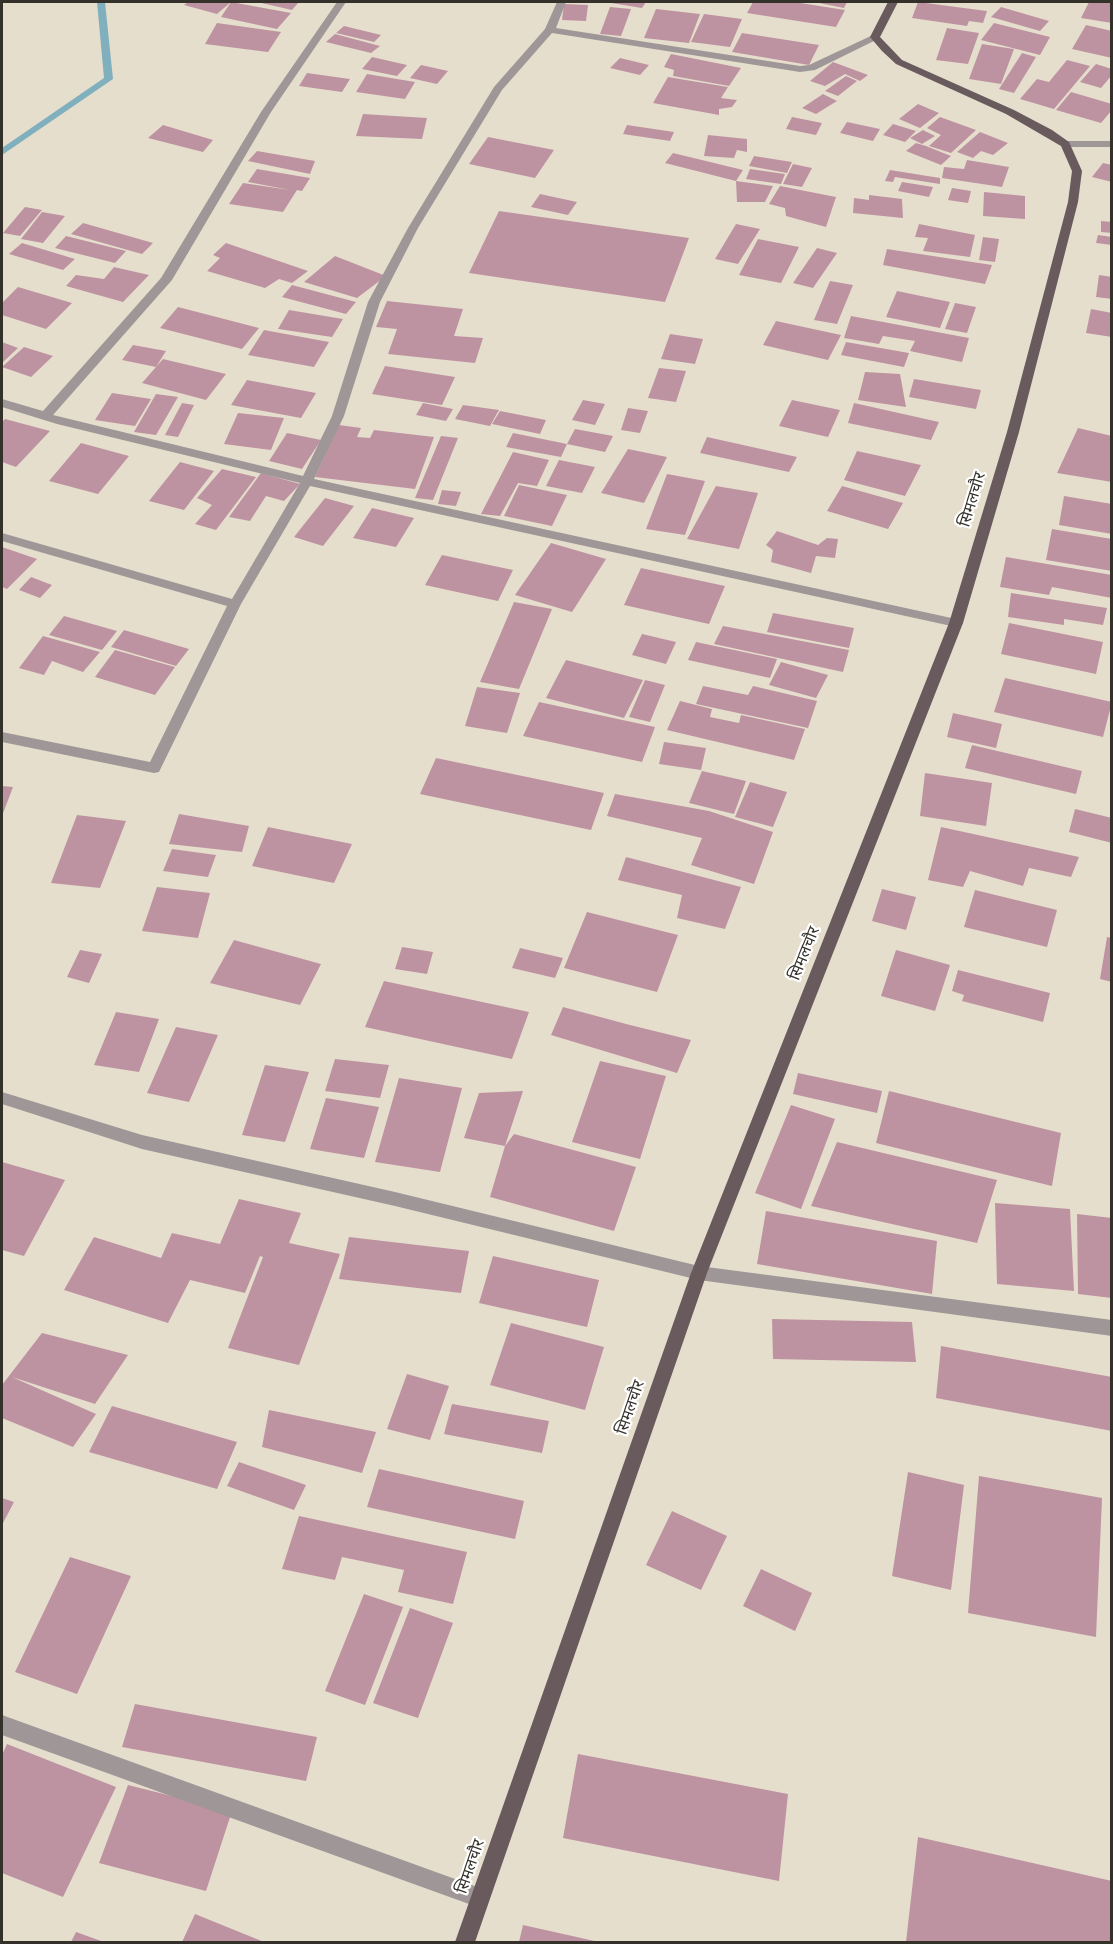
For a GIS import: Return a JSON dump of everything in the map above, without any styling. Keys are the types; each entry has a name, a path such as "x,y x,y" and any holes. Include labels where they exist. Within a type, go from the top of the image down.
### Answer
{"main road":[{"path":"893,2 875,37 899,62 1010,112 1048,132 1065,144"},
{"name":"सिमलचौर","path":"465,1942 699,1272 956,623 1013,432 1073,202 1077,171 1065,144"}],"street":[{"path":"45,416 166,280 266,112 341,2"},
{"path":"2,737 154,768 235,603 307,481 341,407 374,302 413,228 498,89 550,30 561,2"},
{"path":"550,30 800,69 811,68 875,37"},
{"path":"1065,144 1112,144"},
{"path":"2,403 45,416 307,481 956,623"},
{"path":"2,537 235,603"},
{"path":"2,1098 142,1142 395,1198 699,1272 1112,1328"},
{"path":"2,1725 480,1899"}],"building":[{"path":"188,2 231,2 217,14 184,5"},
{"path":"231,2 291,13 277,29 221,17"},
{"path":"257,2 299,2 292,10"},
{"path":"605,2 646,2 642,8"},
{"path":"753,2 794,2 845,10 836,27 747,13"},
{"path":"814,2 847,2 844,8"},
{"path":"918,2 987,11 983,23 969,21 967,26 912,18"},
{"path":"1089,2 1112,2 1112,23 1081,18"},
{"path":"564,4 588,5 586,21 562,20"},
{"path":"610,7 631,9 621,36 600,34"},
{"path":"1001,7 1049,21 1040,31 991,17"},
{"path":"656,9 700,14 689,43 644,38"},
{"path":"704,14 742,19 730,47 691,42"},
{"path":"217,23 281,32 268,52 205,44"},
{"path":"994,23 1050,37 1040,55 981,40"},
{"path":"1086,25 1112,31 1112,58 1072,49"},
{"path":"344,26 381,35 374,42 336,33"},
{"path":"947,28 979,33 968,64 936,60"},
{"path":"742,33 819,45 809,65 732,52"},
{"path":"335,34 380,46 371,53 326,42"},
{"path":"982,44 1014,49 1001,84 969,79"},
{"path":"1022,53 1036,57 1014,93 999,89"},
{"path":"671,54 741,68 729,86 673,76 674,70 664,67"},
{"path":"372,57 407,65 397,76 362,69"},
{"path":"620,58 649,65 640,75 610,68"},
{"path":"1067,60 1090,66 1054,109 1020,99 1037,79 1049,82"},
{"path":"833,62 868,75 860,81 845,74 825,86 810,81"},
{"path":"1096,64 1112,69 1112,75 1101,88 1080,82"},
{"path":"421,65 448,71 437,84 410,78"},
{"path":"307,73 350,79 342,92 299,86"},
{"path":"367,74 415,82 405,99 356,92"},
{"path":"846,76 857,81 838,96 825,91"},
{"path":"668,77 728,87 721,98 737,100 732,107 719,109 719,115 653,103"},
{"path":"1071,92 1112,104 1112,110 1101,123 1056,110"},
{"path":"823,94 837,101 816,114 802,108"},
{"path":"918,104 939,113 920,128 899,119"},
{"path":"363,114 427,118 422,139 356,136"},
{"path":"792,117 822,123 816,135 786,129"},
{"path":"940,117 976,130 951,153 929,146 941,135 927,128"},
{"path":"847,122 880,129 873,141 840,133"},
{"path":"893,124 916,131 905,142 883,135"},
{"path":"163,125 213,140 203,152 148,138"},
{"path":"627,125 674,132 670,141 623,134"},
{"path":"923,130 935,136 922,144 910,138"},
{"path":"980,132 1008,143 993,155 981,151 973,158 957,152"},
{"path":"708,135 747,139 747,152 737,150 734,158 704,156"},
{"path":"488,137 554,150 535,178 469,164"},
{"path":"916,143 951,156 941,165 906,151"},
{"path":"257,151 315,161 310,174 248,161"},
{"path":"673,153 743,170 736,181 665,163"},
{"path":"754,156 792,162 787,173 749,166"},
{"path":"967,160 1009,167 1002,187 942,178 944,167 964,169"},
{"path":"1103,163 1112,165 1112,182 1092,177"},
{"path":"793,164 812,168 802,187 783,184"},
{"path":"257,169 310,178 302,191 297,190 283,212 229,204 243,183 290,190 248,182"},
{"path":"750,169 785,174 781,184 746,179"},
{"path":"890,170 940,178 940,184 895,177 893,182 885,181"},
{"path":"736,181 773,186 765,202 737,202"},
{"path":"902,182 933,187 929,197 898,191"},
{"path":"780,186 836,197 826,227 786,216 785,208 769,204"},
{"path":"952,188 971,191 968,203 948,200"},
{"path":"984,192 1025,196 1025,219 983,216"},
{"path":"540,194 577,202 568,215 531,207"},
{"path":"869,195 902,199 903,218 853,213 854,198 869,200"},
{"path":"25,207 42,210 20,236 3,233"},
{"path":"499,211 689,238 665,302 469,273"},
{"path":"42,212 65,216 43,243 21,239"},
{"path":"1101,221 1112,222 1112,233 1101,232"},
{"path":"83,223 153,243 142,254 71,234"},
{"path":"736,224 760,229 738,264 715,259"},
{"path":"919,224 975,235 970,257 923,251 928,238 915,237"},
{"path":"1098,235 1112,237 1112,245 1096,243"},
{"path":"66,236 126,251 115,263 55,248"},
{"path":"983,237 999,239 995,262 979,260"},
{"path":"758,239 799,247 781,283 739,275"},
{"path":"22,243 75,259 63,270 9,254"},
{"path":"226,243 308,271 292,283 279,279 265,288 207,271 220,258 213,255"},
{"path":"817,248 837,253 813,288 793,283"},
{"path":"887,249 992,265 985,284 883,265"},
{"path":"335,256 386,276 357,298 304,282"},
{"path":"114,267 149,275 123,302 66,286 76,275 104,279"},
{"path":"1099,275 1112,277 1112,299 1096,297"},
{"path":"830,281 853,285 837,324 814,320"},
{"path":"292,285 356,302 346,314 282,297"},
{"path":"18,287 72,303 46,329 2,315 2,303"},
{"path":"897,291 950,302 940,328 886,317"},
{"path":"387,301 463,309 454,336 483,338 475,363 388,354 397,329 376,327"},
{"path":"955,303 976,307 967,333 945,329"},
{"path":"178,307 259,328 242,349 160,328"},
{"path":"1091,309 1112,313 1112,337 1086,333"},
{"path":"289,310 343,319 332,337 278,329"},
{"path":"851,316 969,338 962,362 910,351 915,341 883,336 879,344 844,338"},
{"path":"776,321 841,335 828,360 763,345"},
{"path":"264,330 329,342 314,367 248,355"},
{"path":"670,334 703,339 695,364 661,359"},
{"path":"2,342 18,348 2,363"},
{"path":"846,342 909,353 904,367 841,355"},
{"path":"133,345 166,351 156,367 122,360"},
{"path":"24,347 53,356 31,377 2,367"},
{"path":"163,359 226,374 206,400 142,383"},
{"path":"385,366 455,377 442,405 372,394"},
{"path":"659,368 686,371 676,402 648,398"},
{"path":"865,372 900,374 906,407 858,400"},
{"path":"914,379 981,390 976,409 909,397"},
{"path":"247,380 316,393 301,418 231,405"},
{"path":"112,393 151,399 135,426 95,420"},
{"path":"156,394 178,397 156,435 134,432"},
{"path":"583,400 605,404 595,425 572,420"},
{"path":"792,400 840,410 828,437 779,426"},
{"path":"182,403 194,405 178,437 165,435"},
{"path":"423,403 453,409 446,421 416,415"},
{"path":"854,403 939,422 931,440 848,423"},
{"path":"463,405 499,410 490,426 455,419"},
{"path":"628,408 648,411 640,433 621,430"},
{"path":"500,411 546,420 540,434 492,424"},
{"path":"238,413 284,418 271,450 224,444"},
{"path":"5,419 50,431 16,467 2,462 2,422"},
{"path":"339,425 361,428 357,437 370,438 374,430 434,437 415,489 315,477"},
{"path":"1078,428 1112,436 1112,482 1057,473"},
{"path":"575,429 613,436 605,452 567,444"},
{"path":"287,433 321,440 302,469 269,461"},
{"path":"513,433 567,444 561,457 506,447"},
{"path":"441,436 458,438 433,500 415,498"},
{"path":"707,437 797,457 789,472 700,453"},
{"path":"81,443 129,456 98,494 49,481"},
{"path":"628,449 667,457 644,503 601,493"},
{"path":"857,451 921,465 905,496 844,480"},
{"path":"513,452 549,460 537,486 518,483 500,516 481,514"},
{"path":"559,460 595,467 582,493 546,486"},
{"path":"180,462 214,471 184,510 149,501"},
{"path":"222,469 256,477 216,530 195,524 212,505 197,498"},
{"path":"261,473 300,484 284,501 266,496 250,521 229,517"},
{"path":"667,474 705,481 685,535 646,529"},
{"path":"519,485 567,495 552,526 504,516"},
{"path":"716,486 758,493 739,549 687,539"},
{"path":"842,486 903,503 888,529 827,511"},
{"path":"442,490 461,492 456,506 438,504"},
{"path":"1064,496 1112,504 1112,534 1059,525"},
{"path":"325,498 354,506 323,546 294,537"},
{"path":"372,508 414,518 396,547 353,538"},
{"path":"1052,529 1112,539 1112,571 1046,560"},
{"path":"777,531 818,545 827,538 838,539 835,558 816,556 811,573 771,562 773,550 766,545"},
{"path":"551,543 606,559 572,612 515,595"},
{"path":"2,547 37,559 7,589 2,587"},
{"path":"442,555 513,570 498,601 425,585"},
{"path":"1006,557 1112,575 1112,598 1052,587 1049,595 1000,587"},
{"path":"641,568 725,586 709,624 624,605"},
{"path":"31,577 52,585 40,598 19,590"},
{"path":"1011,593 1107,608 1103,625 1064,619 1064,625 1008,617"},
{"path":"514,602 552,609 519,689 480,682"},
{"path":"773,613 854,628 849,648 767,632"},
{"path":"64,616 117,631 102,650 49,635"},
{"path":"1009,623 1103,642 1096,674 1001,654"},
{"path":"723,626 849,650 843,672 714,644"},
{"path":"124,630 189,649 176,666 111,647"},
{"path":"642,634 676,642 666,664 632,655"},
{"path":"43,636 100,652 83,672 52,661 44,675 19,668"},
{"path":"696,642 777,659 770,678 688,660"},
{"path":"115,650 175,667 155,695 95,677"},
{"path":"566,660 643,680 624,718 546,698"},
{"path":"781,662 828,675 816,698 769,685"},
{"path":"1005,678 1112,702 1103,737 994,712"},
{"path":"645,680 665,685 650,722 629,717"},
{"path":"703,686 748,695 753,686 817,701 808,728 696,704"},
{"path":"477,687 520,693 507,733 465,726"},
{"path":"680,701 712,709 710,717 739,723 741,715 805,729 794,760 667,730"},
{"path":"539,702 655,727 642,762 523,736"},
{"path":"953,713 1002,724 996,748 947,737"},
{"path":"664,742 706,748 701,770 659,764"},
{"path":"972,745 1082,771 1076,794 965,768"},
{"path":"436,758 604,793 591,830 420,794"},
{"path":"702,771 746,781 734,814 689,803"},
{"path":"925,773 992,783 986,826 920,816"},
{"path":"750,782 787,792 773,827 735,817"},
{"path":"2,786 13,787 2,816"},
{"path":"615,794 709,811 773,832 754,884 691,865 702,838 607,816"},
{"path":"1075,809 1112,818 1112,843 1069,832"},
{"path":"179,814 249,826 242,852 169,844"},
{"path":"77,815 126,821 100,888 51,883"},
{"path":"268,827 352,844 334,883 252,866"},
{"path":"941,827 1079,857 1071,877 1029,868 1023,886 970,871 963,887 928,880"},
{"path":"172,849 216,855 208,877 163,871"},
{"path":"626,857 741,887 725,929 677,918 682,895 618,880"},
{"path":"157,887 210,893 198,938 142,931"},
{"path":"882,889 916,897 906,930 872,921"},
{"path":"975,890 1057,910 1047,947 964,927"},
{"path":"587,912 678,935 657,992 564,968"},
{"path":"1107,937 1112,938 1112,982 1100,979"},
{"path":"234,940 321,964 300,1005 210,983"},
{"path":"402,947 433,952 427,974 395,969"},
{"path":"520,948 563,958 555,978 512,968"},
{"path":"80,950 102,954 89,983 67,977"},
{"path":"896,950 950,965 935,1011 881,996"},
{"path":"958,970 1050,993 1043,1022 962,1001 964,995 952,991"},
{"path":"384,981 529,1012 512,1059 365,1027"},
{"path":"563,1007 691,1040 677,1073 551,1035"},
{"path":"116,1012 159,1019 139,1072 94,1065"},
{"path":"176,1027 218,1035 189,1102 147,1093"},
{"path":"335,1059 389,1065 380,1098 325,1091"},
{"path":"600,1061 666,1076 640,1159 572,1142"},
{"path":"265,1065 309,1072 285,1142 242,1135"},
{"path":"798,1073 882,1091 877,1113 793,1094"},
{"path":"399,1078 462,1088 440,1172 375,1162"},
{"path":"523,1091 505,1146 464,1138 479,1093"},
{"path":"889,1091 1061,1133 1052,1186 876,1143"},
{"path":"326,1098 379,1107 364,1158 310,1149"},
{"path":"791,1105 835,1119 801,1209 755,1193"},
{"path":"514,1134 636,1167 614,1231 490,1197 505,1146"},
{"path":"837,1142 997,1180 977,1243 811,1206"},
{"path":"2,1162 65,1180 24,1256 2,1250"},
{"path":"239,1199 301,1213 289,1243 340,1254 299,1365 228,1348 263,1257 260,1256 245,1293 190,1280 168,1323 64,1290 94,1237 161,1258 172,1233 220,1244"},
{"path":"995,1203 1070,1209 1074,1291 997,1284"},
{"path":"766,1211 937,1241 932,1294 757,1264"},
{"path":"1077,1214 1112,1218 1112,1298 1078,1294"},
{"path":"349,1237 469,1251 461,1293 339,1279"},
{"path":"493,1256 599,1280 587,1327 479,1303"},
{"path":"772,1319 912,1322 916,1362 773,1359"},
{"path":"511,1323 604,1347 585,1410 490,1385"},
{"path":"42,1333 128,1355 95,1404 12,1377 96,1414 73,1447 2,1418 2,1385"},
{"path":"941,1346 1112,1377 1112,1431 936,1398"},
{"path":"407,1374 449,1386 430,1440 387,1429"},
{"path":"452,1404 549,1421 542,1453 444,1434"},
{"path":"112,1406 237,1442 217,1489 89,1452"},
{"path":"269,1410 376,1432 362,1473 262,1447"},
{"path":"239,1462 306,1485 294,1510 227,1486"},
{"path":"379,1469 524,1501 515,1539 367,1507"},
{"path":"908,1472 964,1485 951,1590 892,1576"},
{"path":"979,1476 1102,1498 1096,1637 968,1613"},
{"path":"2,1498 14,1502 2,1525"},
{"path":"672,1511 727,1536 701,1590 646,1565"},
{"path":"299,1516 467,1552 453,1604 398,1592 404,1570 342,1557 335,1580 282,1569"},
{"path":"70,1557 131,1576 77,1694 15,1672"},
{"path":"761,1569 812,1593 795,1631 743,1606"},
{"path":"364,1594 403,1607 365,1705 325,1691"},
{"path":"410,1608 453,1623 418,1718 373,1703"},
{"path":"135,1704 317,1737 306,1781 122,1747"},
{"path":"7,1744 116,1787 63,1897 2,1873 2,1755"},
{"path":"578,1754 788,1794 779,1881 563,1838"},
{"path":"128,1785 232,1811 206,1891 99,1863"},
{"path":"918,1837 1112,1881 1112,1942 906,1942"},
{"path":"195,1914 264,1942 182,1942"},
{"path":"523,1925 599,1942 519,1942"},
{"path":"76,1932 104,1942 71,1942"}],"waterway":[{"path":"2,152 109,79 101,2"}]}
